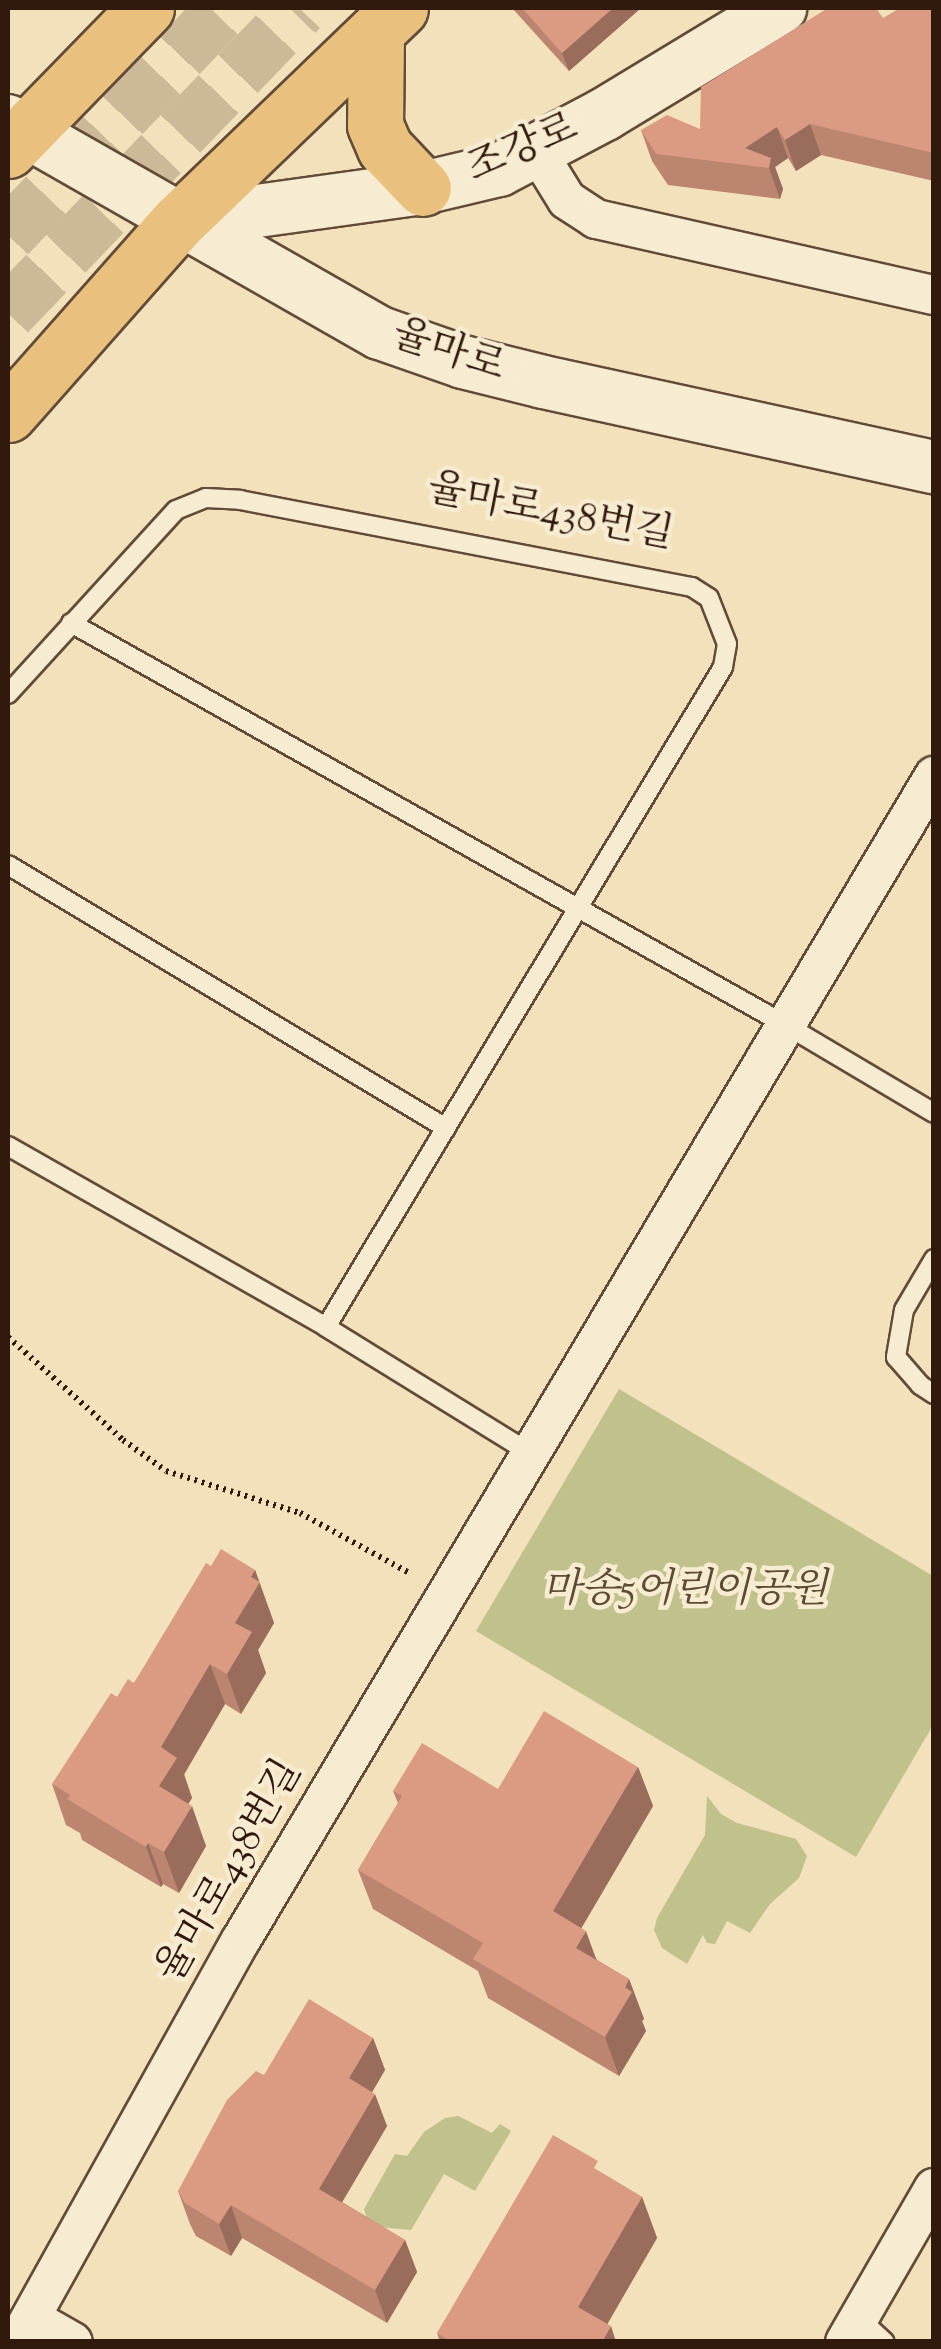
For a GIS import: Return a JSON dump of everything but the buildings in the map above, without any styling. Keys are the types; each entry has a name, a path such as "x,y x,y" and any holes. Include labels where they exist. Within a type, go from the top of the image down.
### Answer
{"main road":[{"path":"13,134 146,8"},
{"path":"388,21 375,124 385,148 423,188"},
{"path":"8,414 178,222 388,21"}],"street":[{"name":"조강로","path":"178,222 423,188 498,170 605,114 780,8"},
{"name":"율마로","path":"13,134 380,333 462,362 934,467"},
{"path":"536,150 567,200 596,220 934,295"},
{"name":"율마로438번길","path":"24,2330 241,1940 934,776"},
{"path":"863,2334 934,2188"},
{"path":"24,2330 73,2342"}],"lane":[{"name":"율마로438번길","path":"8,694 176,510 206,498 240,500 692,587 709,598 727,644 723,667 326,1327"},
{"path":"71,624 786,1025 934,1113"},
{"path":"8,865 446,1128"},
{"path":"8,1146 326,1327 532,1454"},
{"path":"934,1259 904,1310 896,1357 920,1386 934,1394"}],"path":[{"path":"8,1336 166,1471 300,1512 409,1572"}],"green space":[{"name":"마송5어린이공원","path":"619,1389 933,1576 933,1725 856,1857 476,1631"},
{"path":"707,1796 721,1814 737,1823 796,1839 807,1856 799,1878 770,1904 750,1933 727,1921 715,1944 707,1943 703,1935 687,1964 662,1948 654,1930 657,1918 705,1835"},
{"path":"458,2116 492,2133 500,2124 511,2131 475,2191 444,2174 411,2230 369,2226 364,2209 395,2154 407,2156 424,2132 445,2118"}],"tunnel":[{"path":"8,235 224,8"},
{"path":"8,313 300,8"}]}
